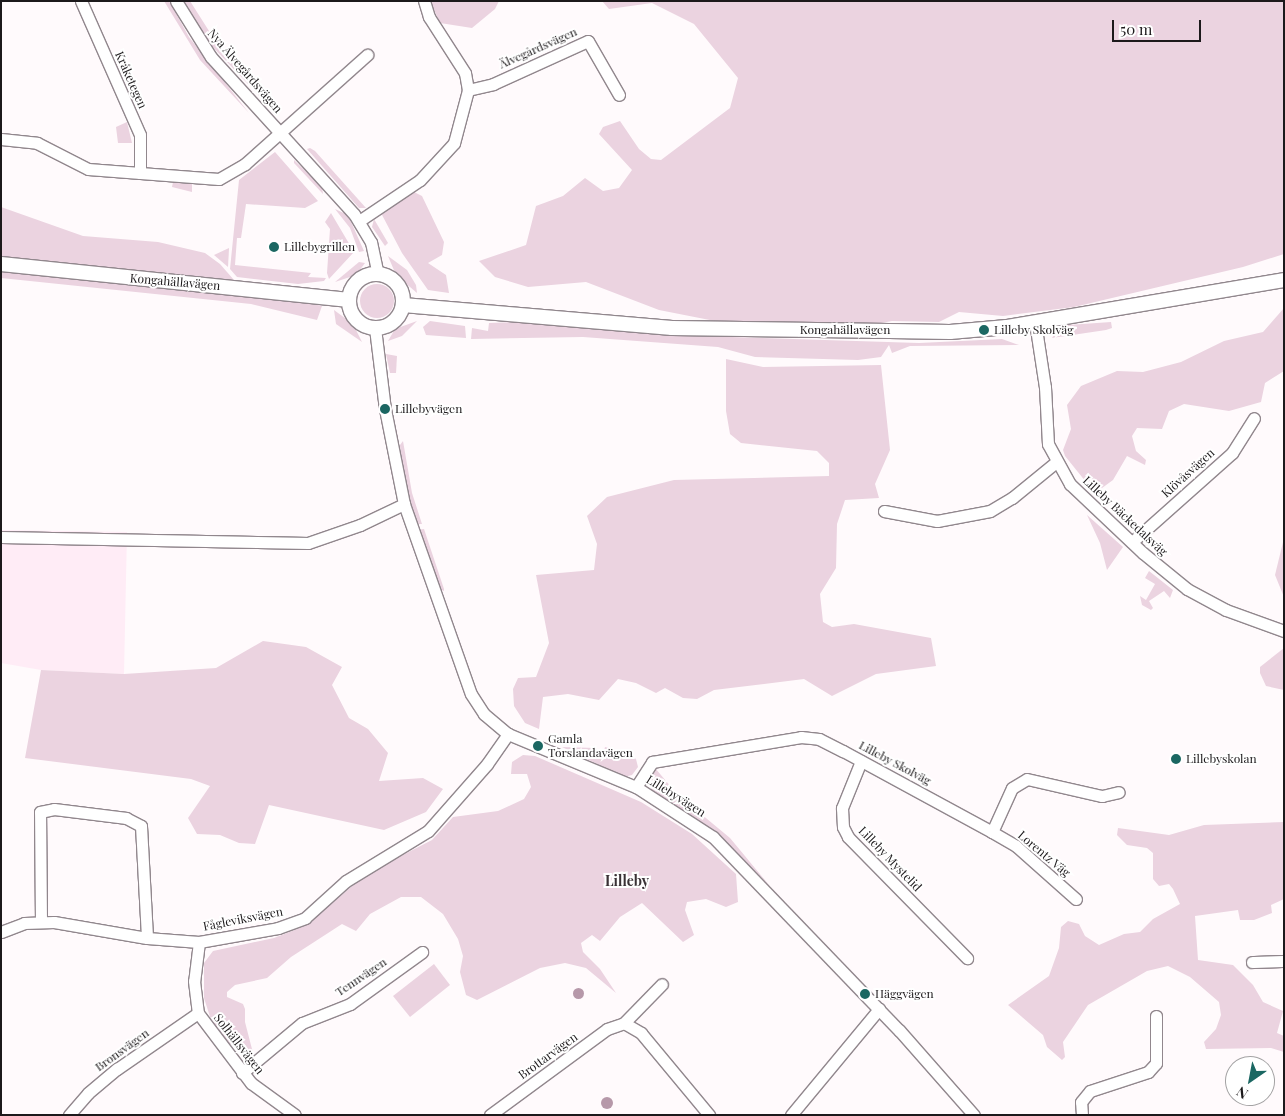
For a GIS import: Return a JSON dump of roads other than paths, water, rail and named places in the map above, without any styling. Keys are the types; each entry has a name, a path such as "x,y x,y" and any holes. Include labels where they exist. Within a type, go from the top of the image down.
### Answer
{"street":[{"name":"Kråketegen","path":"80,1 140,135 140,173"},
{"name":"Nya Älvegårdsvägen","path":"176,1 211,57 359,221 371,242 378,274"},
{"path":"359,221 420,180 454,143 468,90 465,73 429,17 424,1"},
{"name":"Älvegårdsvägen","path":"468,90 493,84 588,41 619,96"},
{"name":"Nya Älvegårdsvägen","path":"280,132 367,55"},
{"path":"1,139 37,143 88,169 220,179 235,173 280,132"},
{"name":"Kongahällavägen","path":"1,264 349,300"},
{"path":"378,274 395,282 402,293 402,305 393,322 374,328 356,319 349,300 358,281 378,274"},
{"name":"Kongahällavägen","path":"402,305 653,326 736,330 950,332 1035,322 1284,280"},
{"name":"Lilleby Bäckedalsväg","path":"1035,322 1045,387 1048,444 1056,462 1070,484 1173,579 1207,601 1284,631"},
{"name":"Lillebyvägen","path":"374,328 385,409 404,504 471,694 484,714 508,734 636,787 713,837 879,1009 974,1115"},
{"name":"Klövåsvägen","path":"1132,542 1232,452 1254,418"},
{"path":"884,511 937,521 990,511 1012,498 1056,462"},
{"path":"1,536 308,543 360,525 404,504"},
{"name":"Fågleviksvägen","path":"3,928 42,922 147,938 199,942 278,928 305,918 346,881 428,831 487,764 508,734"},
{"name":"Lilleby Skolväg","path":"636,787 652,762 801,737 819,739 992,832"},
{"name":"Lilleby Mystelid","path":"861,761 842,808 846,832 967,958"},
{"path":"992,832 1012,788 1027,779 1102,796 1119,792"},
{"path":"42,922 40,812 54,809 126,818 140,826 147,938"},
{"name":"Lorentz Väg","path":"992,832 1016,846 1076,899"},
{"name":"Solhällsvägen","path":"199,942 194,981 198,1013 242,1073 267,1096 296,1115"},
{"name":"Tennvägen","path":"242,1073 302,1023 350,1004 422,952"},
{"path":"1252,962 1284,961"},
{"name":"Brottarvägen","path":"490,1115 607,1029 624,1023 662,984"},
{"path":"791,1115 879,1009"},
{"name":"Bronsvägen","path":"69,1115 88,1092 117,1069 198,1013"},
{"path":"1082,1115 1081,1102 1090,1091 1148,1072 1156,1063 1156,1016"},
{"path":"624,1023 641,1033 708,1115"}],"place":[{"name":"Lillebygrillen","path":"274,247"},
{"name":"Lilleby Skolväg","path":"984,330"},
{"name":"Lillebyvägen","path":"385,409"},
{"name":"Gamla Torslandavägen","path":"538,746"},
{"name":"Lillebyskolan","path":"1176,759"},
{"name":"Häggvägen","path":"865,994"}],"district":[{"name":"Lilleby","path":"627,881"}]}
